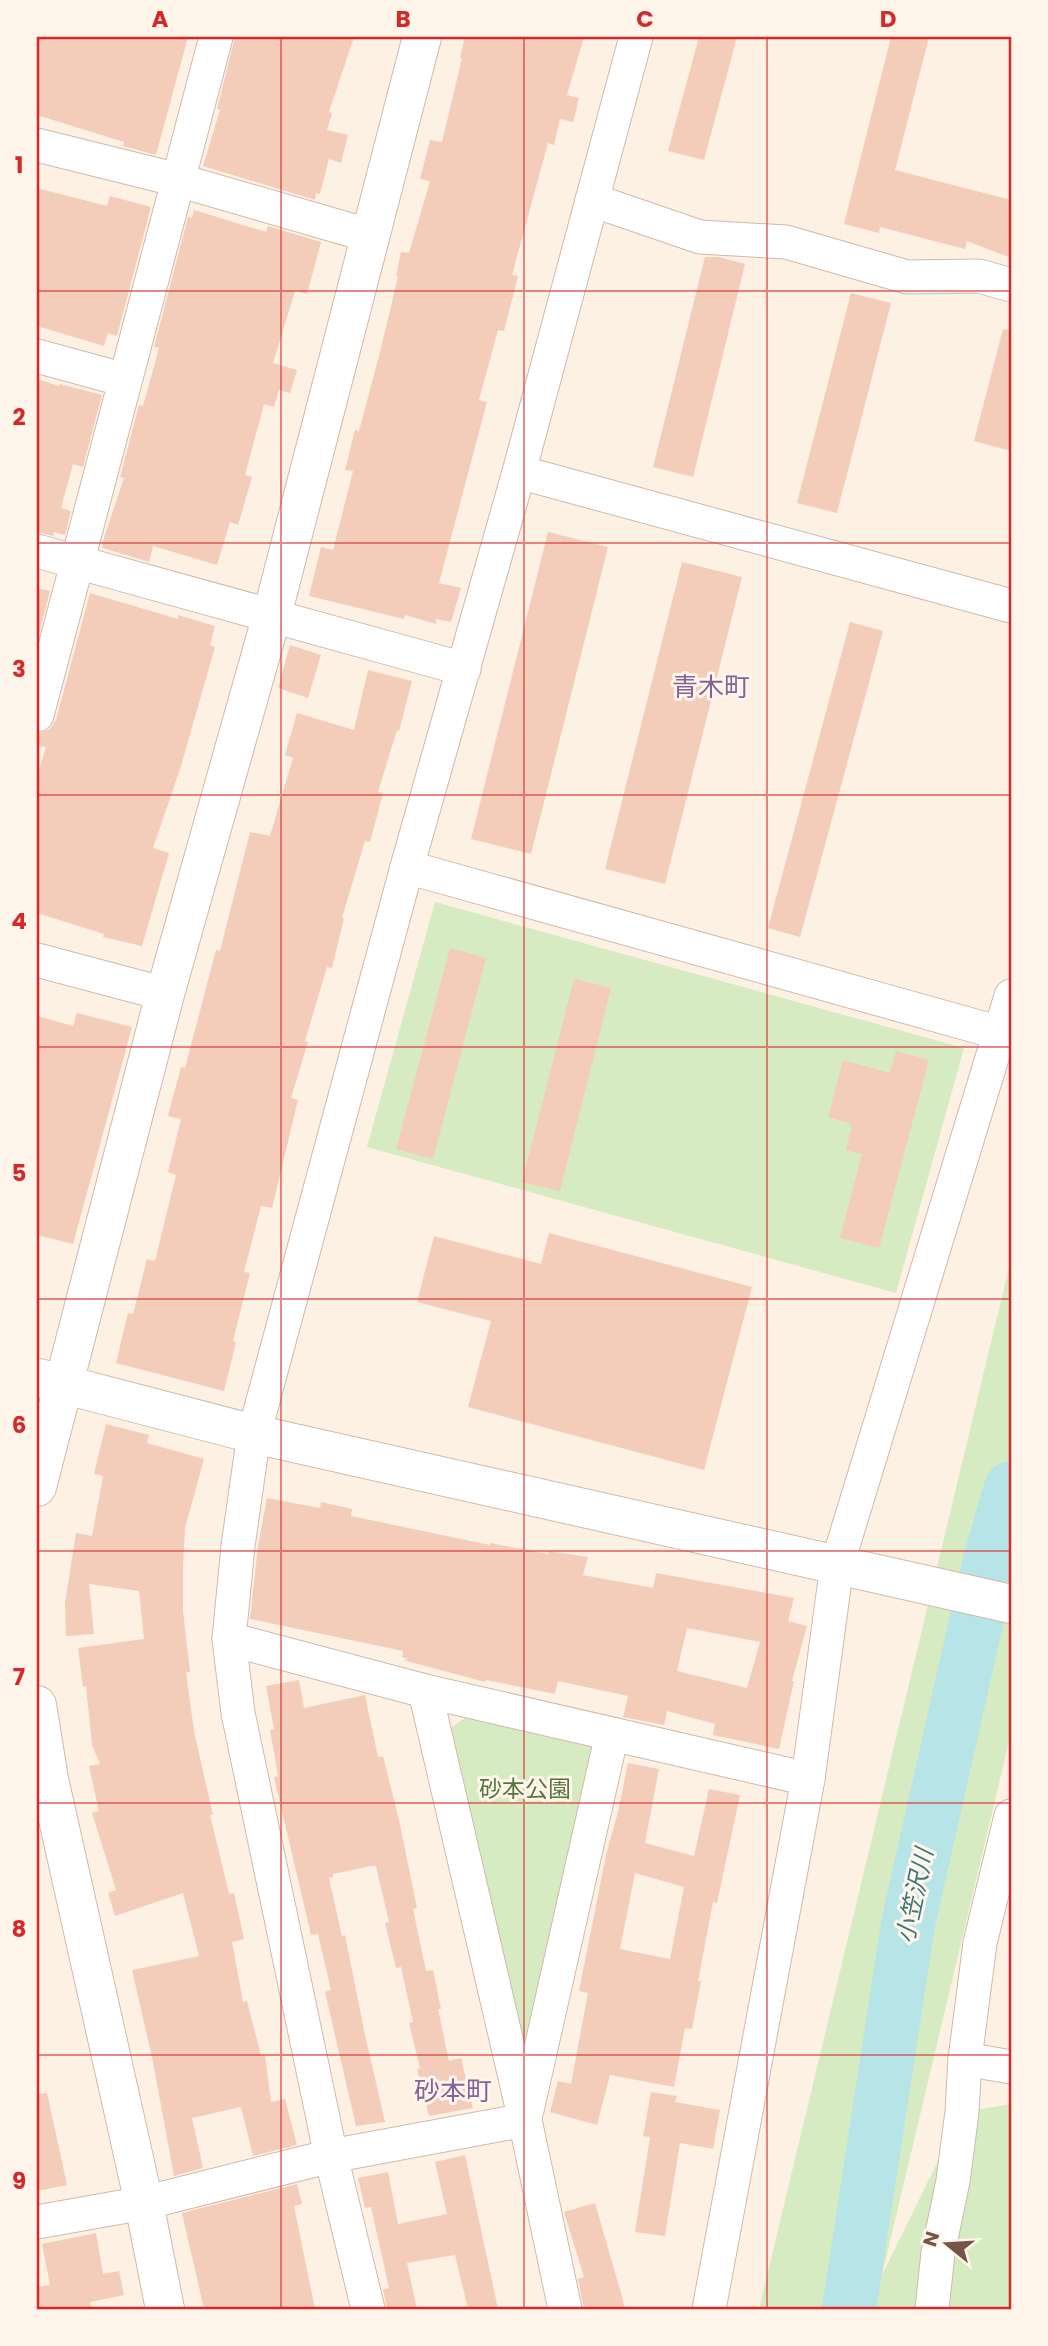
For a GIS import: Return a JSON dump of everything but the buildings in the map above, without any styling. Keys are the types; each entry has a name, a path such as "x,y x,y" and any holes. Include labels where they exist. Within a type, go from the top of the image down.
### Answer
{"street":[{"path":"37,715 216,37"},
{"path":"37,1487 49,1381 166,994 272,615 422,37"},
{"path":"368,2309 331,2156 238,1713 229,1639 238,1546 254,1434 636,37"},
{"path":"37,145 178,180 371,236"},
{"path":"592,200 699,237 786,242 907,277 979,276 1011,285"},
{"path":"37,356 125,380"},
{"path":"519,472 1011,606"},
{"path":"37,551 464,669"},
{"path":"407,867 1000,1034"},
{"path":"37,960 166,994"},
{"path":"709,2309 847,1568 1011,996"},
{"path":"49,1381 254,1434 1011,1604"},
{"path":"229,1639 425,1691 808,1779"},
{"path":"425,1691 525,2120 565,2309"},
{"path":"37,1705 43,1780 144,2203 165,2309"},
{"path":"525,2120 612,1734"},
{"path":"932,2309 938,2253 953,2181 962,2112 965,2059 979,1943 1011,1816"},
{"path":"965,2059 1011,2067"},
{"path":"37,2222 144,2203 331,2156 525,2120"}],"green space":[{"path":"435,902 964,1048 896,1293 367,1147"},
{"path":"1011,1259 1011,1733 882,2275 962,2112 1011,2104 1011,2309 759,2309"},
{"name":"砂本公園","path":"471,1714 595,1745 534,2046 518,2041 449,1729"}],"waterway":[{"name":"小笠沢川","path":"849,2309 908,1924 990,1560 1011,1488"}],"district":[{"name":"青木町","path":"711,687"},
{"name":"砂本町","path":"453,2091"}]}
